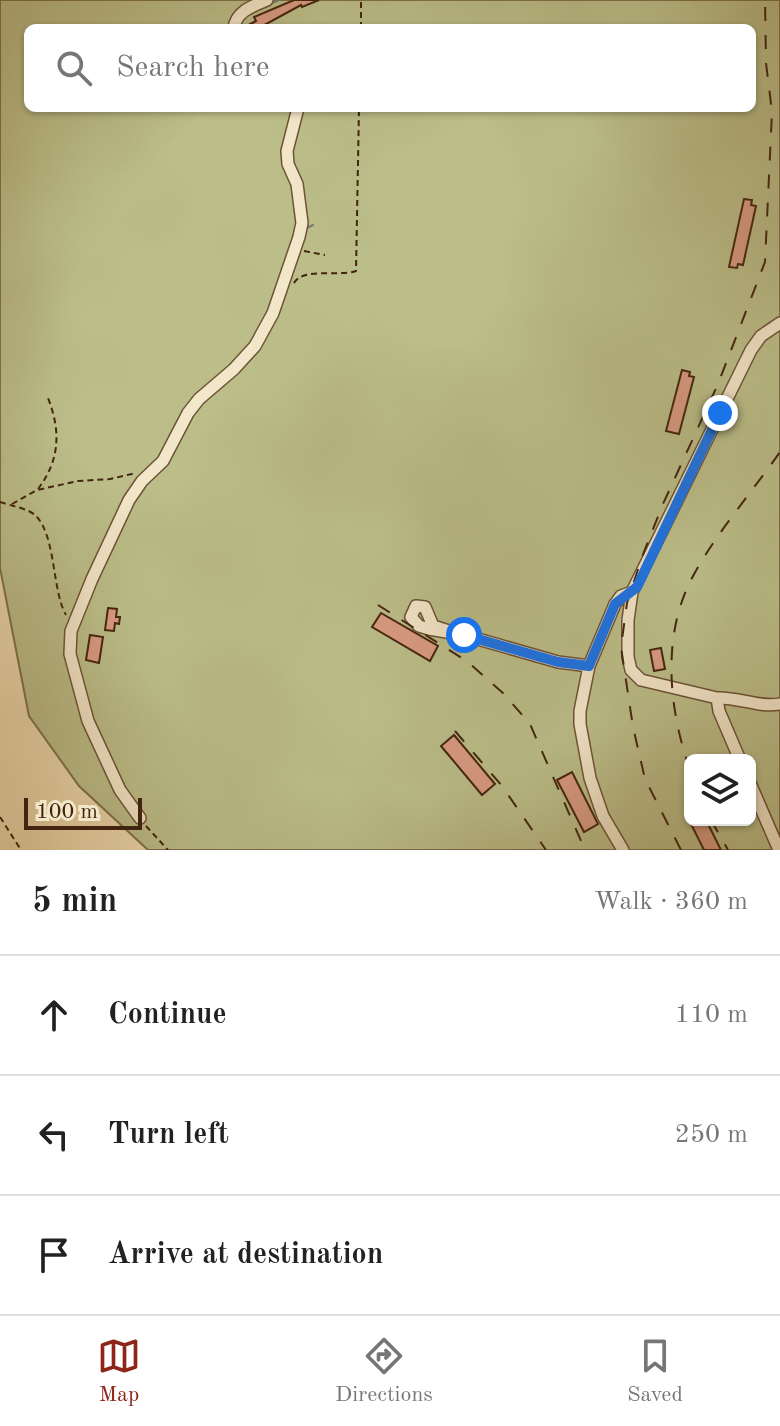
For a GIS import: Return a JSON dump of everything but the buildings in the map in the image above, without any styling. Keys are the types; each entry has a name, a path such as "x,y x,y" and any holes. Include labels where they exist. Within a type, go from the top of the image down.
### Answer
{"lane":[{"path":"235,24 247,9 267,0"},
{"path":"140,818 120,790 95,739 65,647 77,611 129,500 163,461 188,413 255,346 273,313 299,237 301,213 297,184 288,164 287,151 297,112"},
{"path":"780,323 761,336 751,350 632,592 627,638 631,670 641,680 717,698 771,706 780,704"},
{"path":"623,850 598,804 582,738 580,711 589,666 615,604 621,596 632,592"},
{"path":"452,632 558,662 589,666"},
{"path":"717,698 719,711 737,754"},
{"path":"756,797 779,850"}],"path":[{"path":"361,0 361,24"},
{"path":"290,291 297,277 304,274 337,275 356,271 359,112"},
{"path":"295,250 325,255"},
{"path":"37,490 56,455 54,413 48,398"},
{"path":"10,505 37,490 78,481 110,479 137,472 148,476"},
{"path":"0,502 36,516 65,614"},
{"path":"0,817 21,850"},
{"path":"140,818 168,850"}],"green space":[{"path":"0,0 780,0 780,850 148,850 79,786 29,716 0,568"}],"waterway":[{"path":"269,4 279,0"},
{"path":"307,228 313,225"}],"railway":[{"path":"681,850 645,779 633,727 621,647 627,603 642,557 718,384 765,262 772,112 766,63 765,0"},
{"path":"685,754 677,723 672,674 672,649 682,601 711,546 780,452"},
{"path":"378,605 468,662 504,694 530,724 585,850"},
{"path":"455,731 502,786 546,850"},
{"path":"714,826 728,850"}],"route":[{"path":"464,635 558,662 589,666 615,604 621,596 637,587 720,413"}]}
